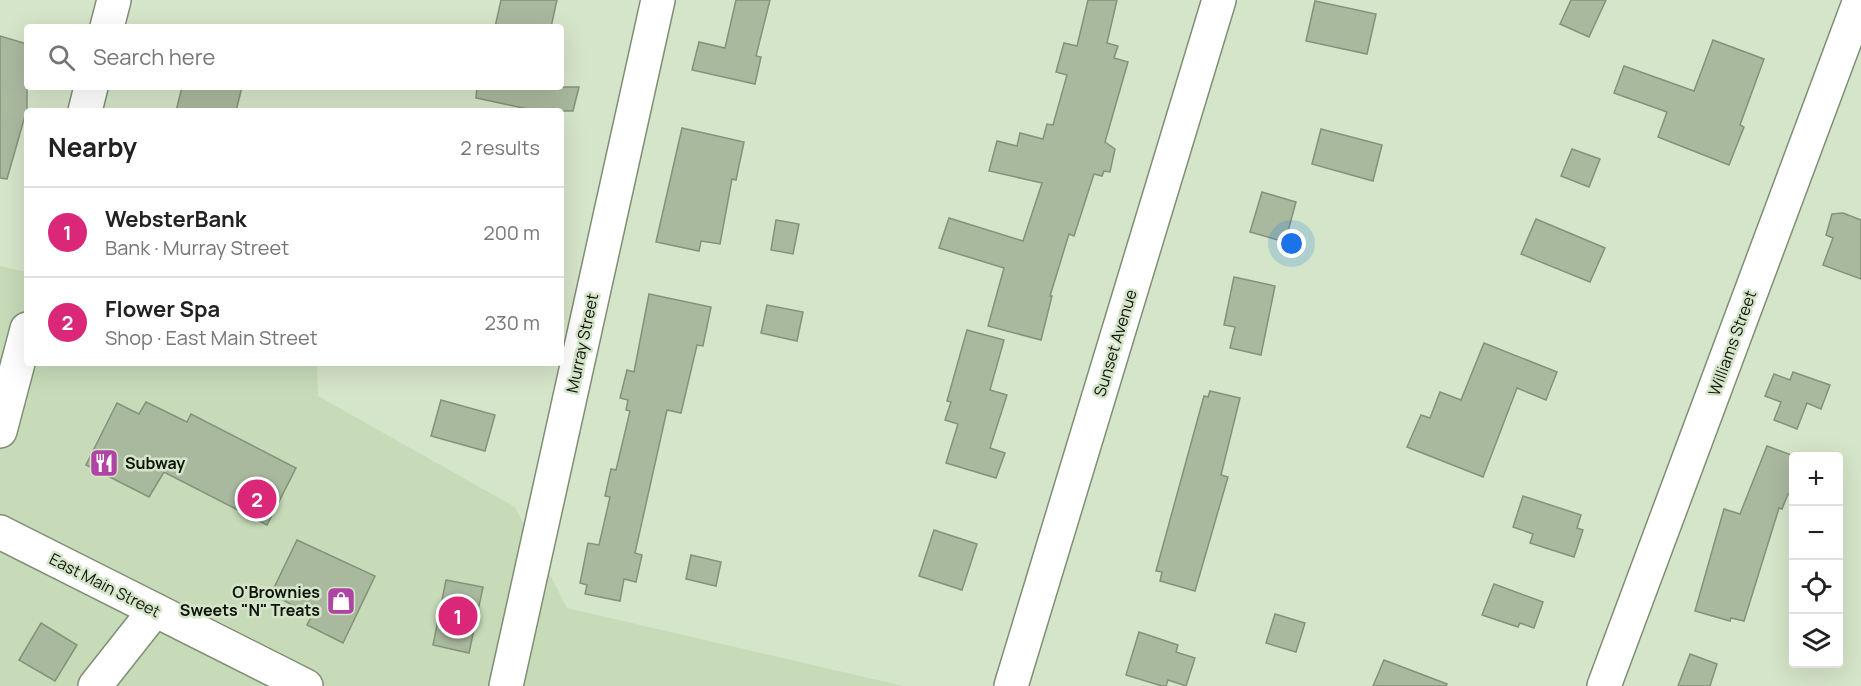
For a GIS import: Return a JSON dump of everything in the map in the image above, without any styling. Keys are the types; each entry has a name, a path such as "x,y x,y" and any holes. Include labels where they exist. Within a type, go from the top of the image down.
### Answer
{"street":[{"path":"108,24 114,0"},
{"name":"Murray Street","path":"506,686 658,0"},
{"name":"Sunset Avenue","path":"1011,686 1219,0"},
{"name":"Williams Street","path":"1604,686 1860,0"},
{"path":"86,108 90,90"},
{"path":"0,431 24,340"},
{"name":"East Main Street","path":"0,532 306,686"},
{"path":"95,686 155,609"}],"shaded area":[{"path":"0,266 24,271 24,366 317,366 318,396 515,507 567,608 903,686 0,686"}],"building":[{"path":"501,0 557,0 552,24 496,24"},
{"path":"736,0 770,0 756,56 761,57 755,84 692,70 699,42 725,48"},
{"path":"1088,0 1117,0 1107,43 1118,46 1114,58 1128,62 1105,142 1115,149 1110,172 1104,171 1102,176 1094,174 1074,236 1069,234 1050,296 1052,296 1041,340 988,326 1004,268 939,248 949,218 1023,241 1042,183 989,171 997,141 1017,146 1020,133 1043,139 1047,124 1053,125 1067,75 1056,72 1064,43 1077,46"},
{"path":"1571,0 1606,0 1589,37 1560,24"},
{"path":"1315,1 1376,14 1367,54 1306,41"},
{"path":"0,36 24,43 24,90 27,90 27,108 24,108 24,120 7,179 0,178"},
{"path":"1713,40 1764,59 1740,125 1744,127 1729,165 1658,137 1667,112 1614,93 1624,66 1694,91"},
{"path":"564,87 579,87 573,111 564,111 564,108 523,108 476,98 477,90 564,90"},
{"path":"181,90 241,90 237,108 177,108"},
{"path":"682,128 744,142 736,180 732,179 720,244 701,241 699,251 656,242"},
{"path":"1321,129 1382,145 1373,181 1312,164"},
{"path":"1572,149 1600,159 1589,187 1561,176"},
{"path":"1262,192 1296,202 1285,242 1250,232"},
{"path":"1843,213 1861,220 1861,279 1823,265 1833,238 1826,235 1832,214"},
{"path":"1536,219 1605,248 1590,282 1521,254"},
{"path":"776,220 799,224 793,254 771,250"},
{"path":"1234,277 1275,286 1261,355 1230,348 1235,327 1224,325"},
{"path":"649,294 711,307 703,346 697,345 681,413 667,410 635,553 642,555 636,582 624,579 620,601 585,594 587,585 580,583 588,543 599,545 610,497 605,496 611,469 616,470 630,411 626,410 628,400 620,398 627,370 634,372"},
{"path":"767,305 803,312 797,341 761,333"},
{"path":"967,330 1004,340 990,390 1007,395 990,448 1005,453 996,478 946,463 958,424 945,420 951,402 947,401"},
{"path":"1484,343 1557,372 1546,400 1517,388 1483,477 1407,447 1421,415 1430,418 1440,392 1461,400"},
{"path":"1793,372 1830,385 1821,409 1807,403 1797,429 1774,420 1781,402 1765,396 1774,374 1790,380"},
{"path":"1210,391 1240,398 1221,475 1228,477 1195,591 1160,581 1162,572 1156,571 1204,396 1208,397"},
{"path":"441,400 495,415 485,451 431,436"},
{"path":"146,402 187,422 191,414 296,468 267,525 164,472 149,497 86,465 117,403 139,414"},
{"path":"1767,446 1789,454 1789,494 1782,509 1779,508 1744,621 1731,618 1730,621 1695,611 1724,509 1740,514"},
{"path":"1523,496 1581,515 1577,528 1583,530 1574,557 1530,543 1533,534 1513,527"},
{"path":"934,530 977,544 962,590 919,576"},
{"path":"297,540 375,576 343,643 307,625 312,615 271,594"},
{"path":"691,555 721,562 716,586 686,579"},
{"path":"446,580 483,587 469,653 433,645"},
{"path":"1494,584 1543,602 1534,628 1520,623 1518,627 1482,615"},
{"path":"1275,614 1305,623 1296,652 1266,643"},
{"path":"41,623 77,645 55,681 19,660"},
{"path":"1139,632 1178,645 1176,652 1195,658 1186,686 1168,680 1166,686 1162,686 1126,675"},
{"path":"1690,654 1717,664 1710,686 1678,686"},
{"path":"1384,660 1447,684 1446,686 1373,686"}],"place":[{"name":"Subway","path":"104,463"},
{"name":"Flower Spa","path":"257,499"},
{"name":"O'Brownies Sweets \"N\" Treats","path":"341,601"},
{"name":"WebsterBank","path":"458,616"}]}
